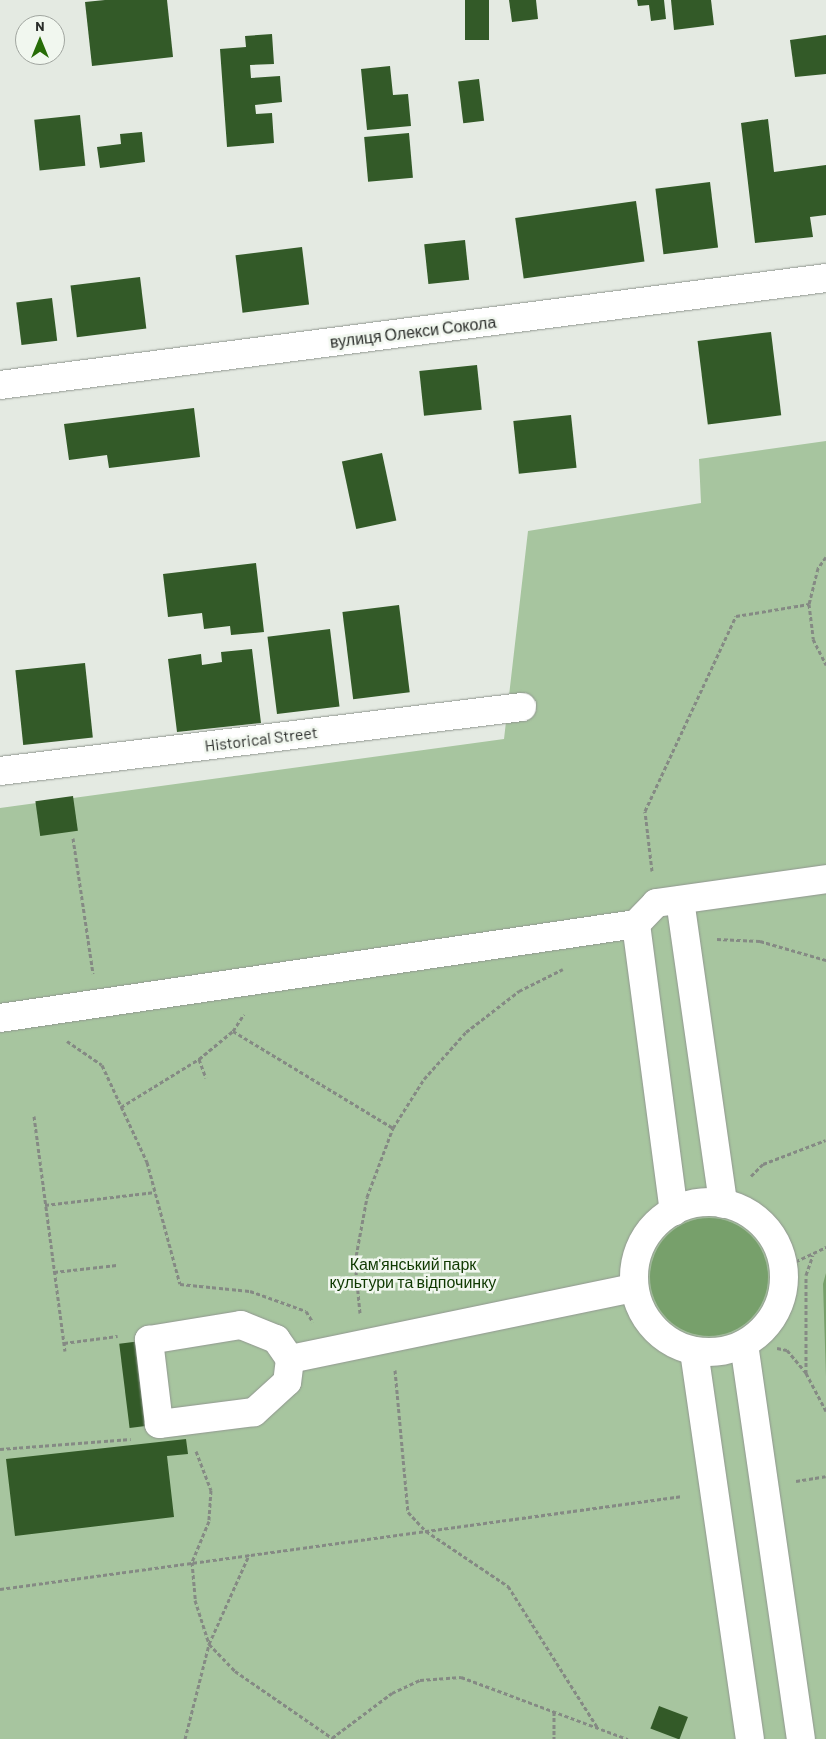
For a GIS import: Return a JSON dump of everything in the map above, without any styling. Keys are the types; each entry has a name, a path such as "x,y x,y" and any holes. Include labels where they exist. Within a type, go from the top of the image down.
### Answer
{"street":[{"name":"вулиця Олекси Сокола","path":"0,385 826,278"},
{"name":"Historical Street","path":"0,771 522,707"},
{"path":"0,1018 636,924 668,902 826,879"},
{"path":"668,902 685,938 723,1204"},
{"path":"636,924 674,1210"},
{"path":"698,1202 723,1204 754,1217 774,1239 784,1267 782,1296 770,1323 746,1343 719,1352 694,1351 663,1338 643,1316 633,1288 635,1259 648,1232 674,1210 698,1202"},
{"path":"290,1359 362,1342 633,1288"},
{"path":"241,1325 276,1339 290,1359 287,1382 254,1412 159,1424 150,1340 241,1325"},
{"path":"746,1343 764,1485 801,1739"},
{"path":"694,1351 750,1739"}],"path":[{"path":"826,557 818,568 810,604 813,639 826,664"},
{"path":"668,902 645,811 736,616 810,604"},
{"path":"73,838 97,1004"},
{"path":"685,938 760,941 826,960"},
{"path":"362,1342 355,1262 367,1196 392,1128 424,1079 466,1032 519,991 568,966"},
{"path":"121,1107 199,1059 233,1031 266,978"},
{"path":"27,1014 102,1065 147,1162 180,1284 204,1287"},
{"path":"233,1031 392,1128"},
{"path":"199,1059 206,1078"},
{"path":"34,1116 65,1351"},
{"path":"723,1204 763,1164 826,1140"},
{"path":"45,1205 155,1192"},
{"path":"784,1267 826,1247"},
{"path":"806,1373 806,1275 812,1255"},
{"path":"54,1272 117,1265"},
{"path":"391,1337 408,1512 426,1531 508,1586 596,1727"},
{"path":"746,1343 787,1350 806,1373 826,1411"},
{"path":"0,1449 139,1438"},
{"path":"192,1442 211,1490 209,1520 192,1562 195,1600 209,1644 235,1671 332,1739 392,1693 420,1680 461,1677 628,1739"},
{"path":"764,1485 826,1476"},
{"path":"0,1588 715,1492"},
{"path":"185,1739 209,1644 249,1555"},
{"path":"554,1711 554,1739"}],"green space":[{"name":"Кам'янський парк культури та відпочинку","path":"826,441 826,1739 0,1739 0,808 504,739 528,531 701,503 699,459"}],"shaded area":[{"path":"709,1218 732,1222 751,1235 764,1254 768,1277 764,1300 751,1319 732,1332 709,1336 686,1332 667,1319 654,1300 650,1277 654,1254 667,1235 686,1222"},
{"path":"826,1273 826,1376 823,1284"}],"building":[{"path":"105,0 167,0 173,57 92,66 85,2"},
{"path":"465,0 489,0 489,40 465,40"},
{"path":"509,0 536,0 538,19 512,22"},
{"path":"637,0 664,0 666,19 651,21 649,5 638,6"},
{"path":"671,0 711,0 714,25 674,30"},
{"path":"272,34 274,64 250,65 251,78 280,76 282,102 255,105 256,114 272,113 274,143 227,147 220,49 246,47 245,36"},
{"path":"826,35 826,74 795,77 790,40"},
{"path":"390,66 393,95 408,94 411,126 367,130 361,69"},
{"path":"479,79 484,121 463,123 458,82"},
{"path":"80,115 85,166 40,171 34,120"},
{"path":"768,119 774,172 826,165 826,215 810,217 813,237 755,243 741,123"},
{"path":"142,132 145,162 100,168 97,147 121,144 120,134"},
{"path":"409,133 413,178 368,182 364,137"},
{"path":"710,182 718,248 663,254 655,189"},
{"path":"636,201 644,261 524,278 515,218"},
{"path":"465,240 469,280 428,284 424,244"},
{"path":"302,247 309,305 243,313 235,255"},
{"path":"140,277 146,329 77,337 71,286"},
{"path":"52,298 57,341 22,345 16,302"},
{"path":"771,332 781,415 708,424 698,341"},
{"path":"477,365 482,410 424,416 419,371"},
{"path":"194,408 200,457 109,468 107,455 69,460 64,424"},
{"path":"571,415 577,468 519,474 513,421"},
{"path":"382,453 396,520 356,529 342,462"},
{"path":"256,563 264,632 231,635 230,626 204,629 202,613 168,617 163,574"},
{"path":"399,605 410,692 353,699 342,612"},
{"path":"330,629 340,706 277,714 267,637"},
{"path":"252,649 261,723 177,732 168,659 201,654 202,665 222,662 221,652"},
{"path":"85,663 93,738 23,745 15,670"},
{"path":"73,796 78,831 40,836 35,801"},
{"path":"149,1340 159,1424 130,1428 119,1344"},
{"path":"186,1439 188,1454 167,1456 174,1517 15,1536 6,1459"},
{"path":"659,1706 688,1717 680,1739 650,1728"}]}
